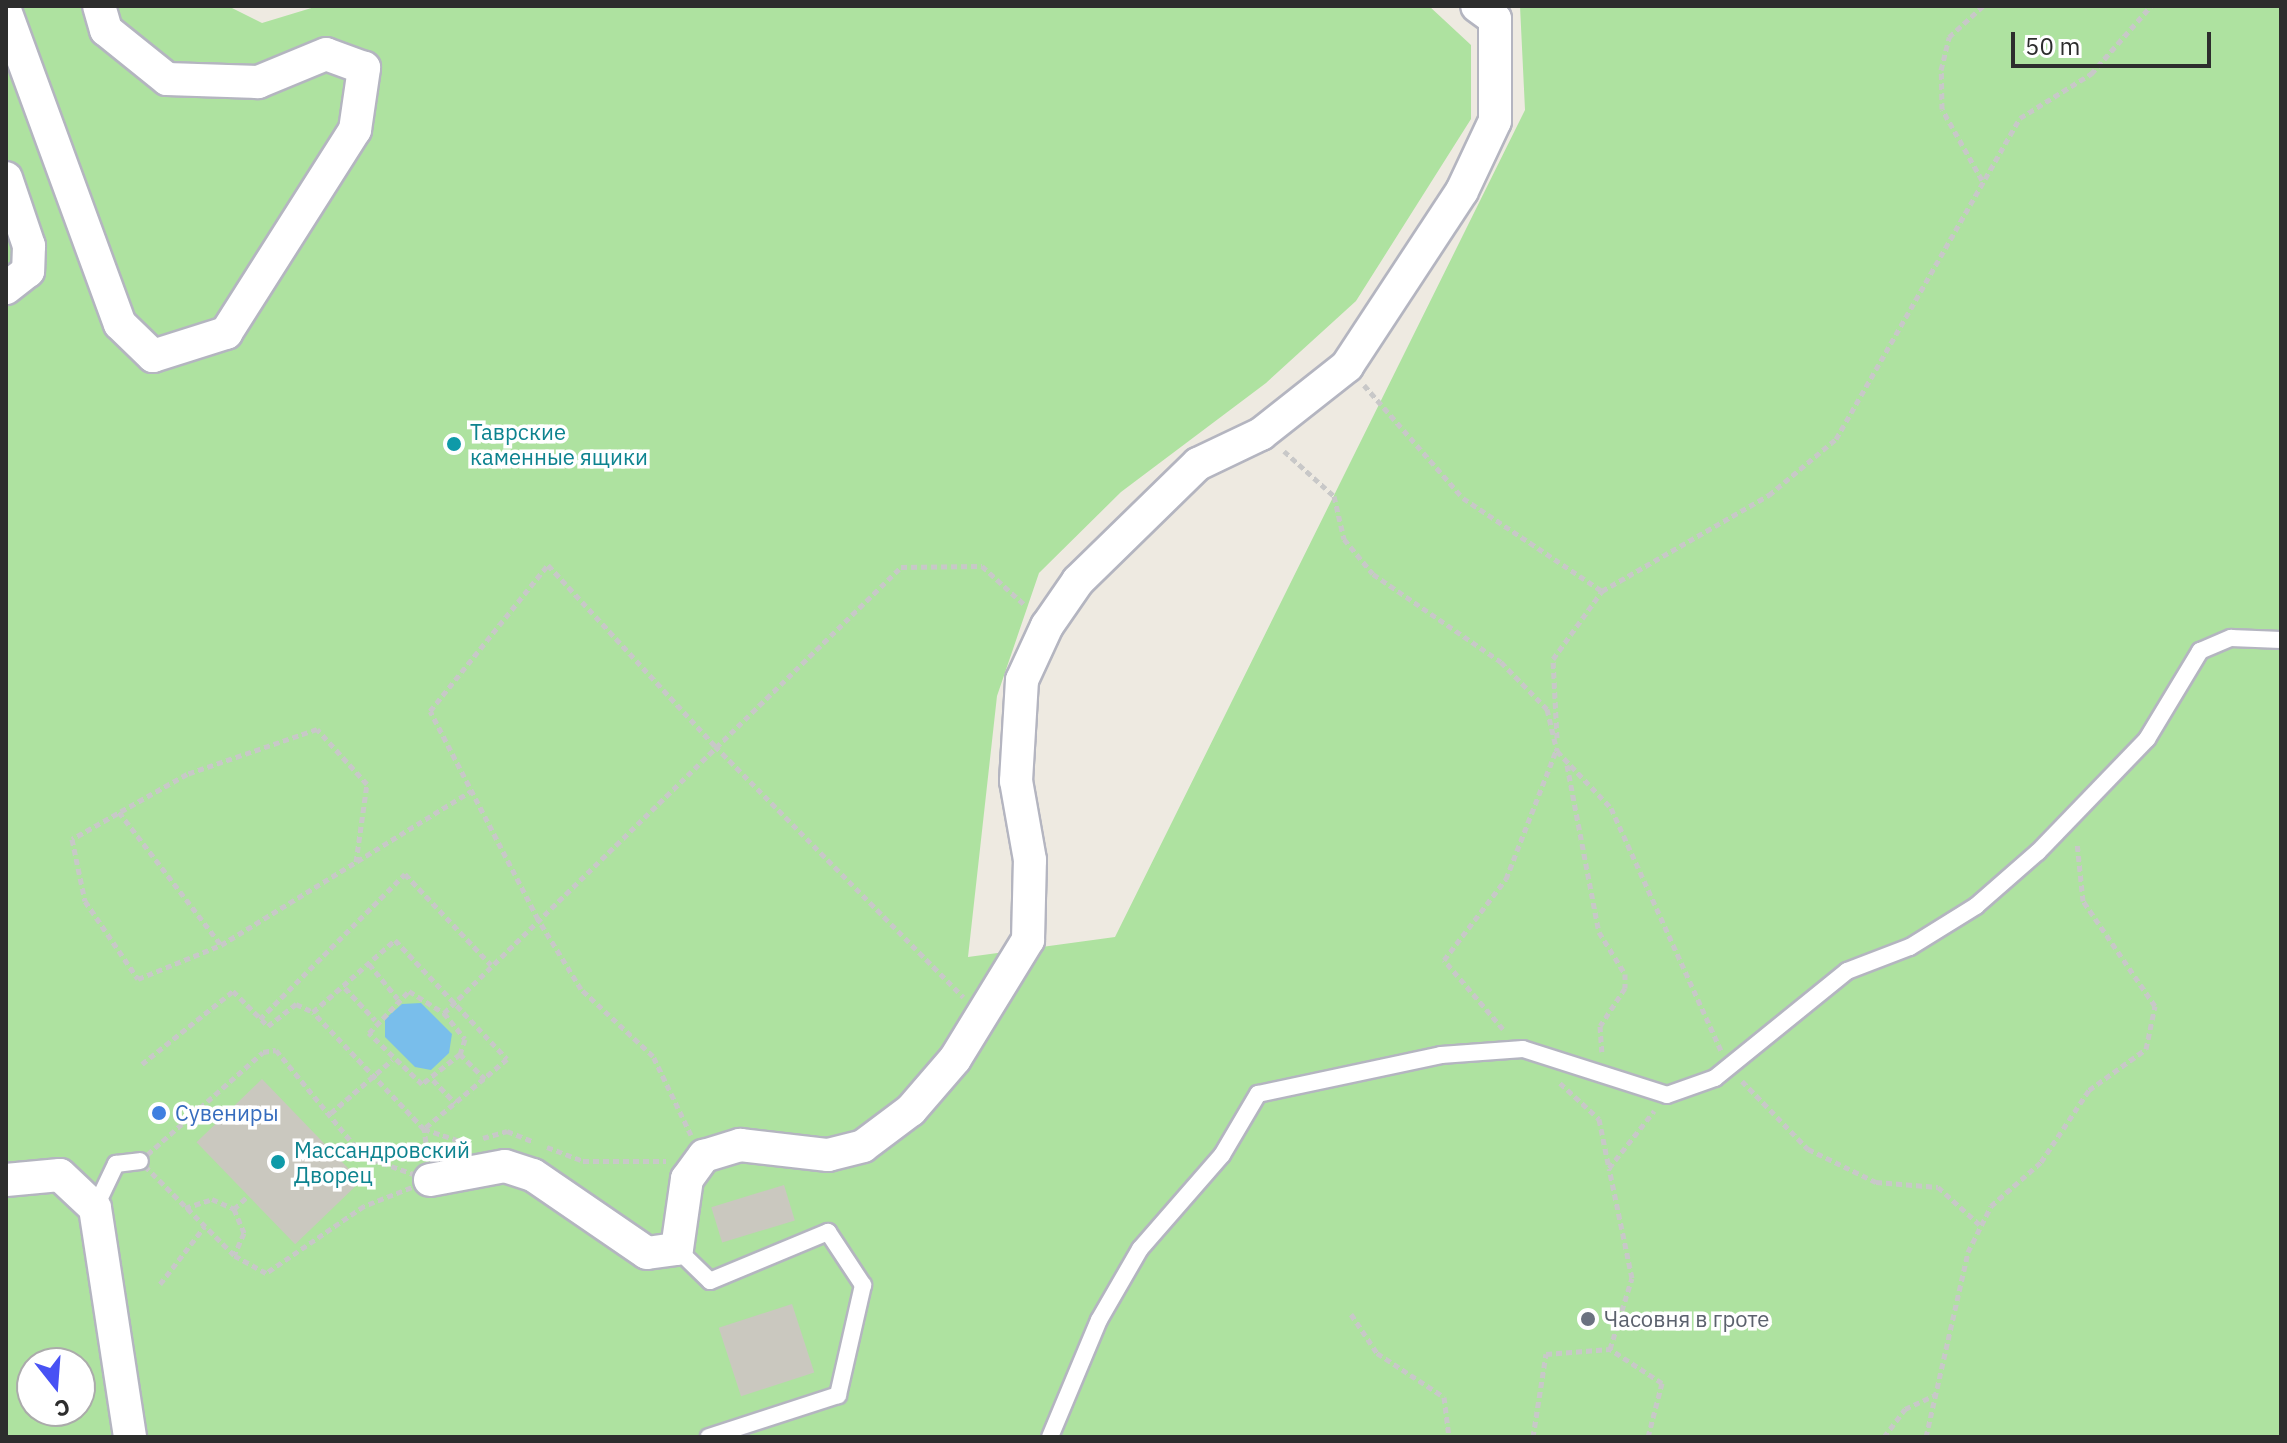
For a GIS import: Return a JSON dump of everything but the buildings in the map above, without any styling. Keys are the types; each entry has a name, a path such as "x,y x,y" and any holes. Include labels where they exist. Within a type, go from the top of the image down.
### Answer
{"street":[{"path":"6,13 120,324 153,356 226,333 355,130 364,68 326,54 258,82 167,79 106,30 99,6"},
{"path":"430,1180 505,1166 533,1175 647,1253 677,1249 687,1179 704,1156 740,1145 828,1155 863,1146 911,1110 982,1015 1028,940 1030,860 1016,781 1022,680 1047,626 1141,514 1198,464 1261,434 1347,366 1462,191 1495,121 1495,19 1477,6"},
{"path":"6,178 29,246 28,271 6,288"},
{"path":"6,1180 60,1175 95,1208 130,1437"}],"lane":[{"path":"1050,1437 1099,1320 1140,1249 1222,1155 1258,1094 1441,1055 1523,1049 1667,1095 1731,1065 1847,971 1910,947 1976,906 2074,814 2147,739 2200,651 2231,638 2281,640"},
{"path":"95,1208 116,1164 140,1161"},
{"path":"677,1249 710,1281 828,1232 863,1285 838,1395 709,1437"}],"path":[{"path":"1982,180 1942,109 1941,70 1949,37 1983,6"},
{"path":"1523,1049 1444,960 1506,879 1557,751 1553,659 1602,591 1769,495 1836,439 2020,118 2091,74 2151,6"},
{"path":"1347,366 1463,498 1602,591"},
{"path":"1261,434 1334,496 1344,539 1373,574 1501,662 1547,709 1557,751 1611,808 1731,1065 1808,1149 1876,1182 1938,1187 1981,1226"},
{"path":"142,1064 233,991 268,1026 296,1004 313,1012 424,1129 464,1143 507,1131 583,1161 704,1156 653,1056 581,989 538,919 430,711 548,565 715,746 982,1015"},
{"path":"444,1013 901,567 982,566 1047,626"},
{"path":"356,862 367,784 317,729 187,774 72,839 85,901 138,979 221,945 356,862 471,791"},
{"path":"1565,760 1599,932 1625,974 1625,988 1600,1026 1609,1076"},
{"path":"119,812 221,945"},
{"path":"1926,1437 1968,1252 1991,1206 2041,1162 2089,1090 2146,1049 2155,1006 2083,901 2074,814"},
{"path":"260,1019 405,874 491,965"},
{"path":"313,1012 345,988 395,940 507,1059 424,1129"},
{"path":"369,964 398,999"},
{"path":"345,988 375,1020"},
{"path":"409,991 444,1013 465,1039 460,1054 433,1080 422,1084 392,1060 369,1033 375,1020 398,999 409,991"},
{"path":"276,1050 331,1113 363,1156 430,1180 364,1206 266,1273 234,1255 140,1161 263,1052 276,1050"},
{"path":"460,1054 485,1079"},
{"path":"331,1113 392,1060"},
{"path":"1556,1079 1599,1119 1632,1278 1610,1349"},
{"path":"433,1080 455,1103"},
{"path":"1609,1168 1667,1095"},
{"path":"234,1209 248,1196"},
{"path":"185,1208 212,1199 234,1209 244,1233 234,1255"},
{"path":"160,1284 205,1226"},
{"path":"1351,1314 1377,1353 1444,1397 1449,1437"},
{"path":"1533,1437 1546,1354 1610,1349 1662,1383 1648,1437"},
{"path":"1884,1437 1905,1409 1937,1393"}],"green space":[{"path":"6,6 228,6 262,23 318,6 1429,6 1471,45 1471,119 1356,301 1266,383 1121,492 1039,573 997,696 968,957 1115,937 1525,110 1520,6 2281,6 2281,1437 6,1437"}],"water":[{"path":"421,1003 452,1034 449,1053 431,1070 415,1067 385,1037 385,1019 402,1004"}],"place":[{"name":"Таврские каменные ящики","path":"454,444"},
{"name":"Сувениры","path":"159,1113"},
{"name":"Массандровский Дворец","path":"278,1162"},
{"name":"Часовня в гроте","path":"1588,1319"}]}
